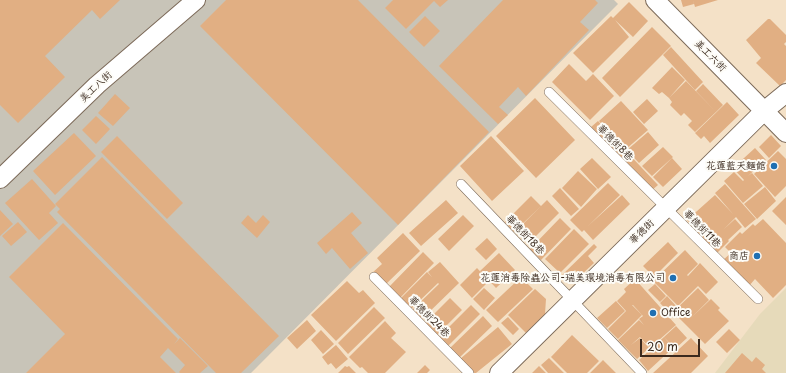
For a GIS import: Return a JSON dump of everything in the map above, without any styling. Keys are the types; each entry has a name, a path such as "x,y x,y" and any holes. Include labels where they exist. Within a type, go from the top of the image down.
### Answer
{"street":[{"name":"美工八街","path":"0,179 97,85 196,0"},
{"name":"美工六街","path":"655,0 786,133"},
{"name":"華德街","path":"499,373 764,111 786,93"}],"lane":[{"name":"華德街8巷","path":"548,92 666,208"},
{"name":"華德街18巷","path":"461,184 642,373"},
{"name":"華德街11巷","path":"666,208 758,300"},
{"name":"華德街24巷","path":"374,277 469,373"}],"shaded area":[{"path":"0,0 614,0 618,4 251,373 0,373"},
{"path":"786,288 786,373 715,373 760,314"}],"building":[{"path":"0,0 120,0 100,19 92,10 45,56 65,77 18,123 0,105"},
{"path":"226,0 358,0 489,132 398,225 200,26"},
{"path":"393,0 448,0 440,7 434,1 406,29 385,8"},
{"path":"503,0 595,0 598,3 580,22 589,30 526,96 518,87 499,107 508,115 498,124 439,66"},
{"path":"681,0 693,0 694,4 683,7"},
{"path":"693,0 718,0 695,7"},
{"path":"629,2 648,21 633,37 615,20 629,37 593,73 573,53 611,16 613,18"},
{"path":"425,16 440,31 424,47 409,32"},
{"path":"768,19 770,19 786,35 786,42 784,44 786,46 786,80 780,86 756,63 761,58 746,40"},
{"path":"652,27 671,46 620,97 602,78"},
{"path":"671,47 703,82 695,90 663,55"},
{"path":"569,64 586,81 593,74 614,96 590,120 552,82"},
{"path":"672,67 685,80 669,98 662,92 659,94 652,88"},
{"path":"686,81 716,112 695,132 688,125 692,121 684,113 681,116 670,105 672,102 669,98"},
{"path":"703,84 723,105 716,112 696,91"},
{"path":"115,94 130,108 113,126 98,113"},
{"path":"535,98 575,140 536,178 496,136"},
{"path":"647,99 658,111 644,124 633,112"},
{"path":"621,101 648,130 625,150 658,185 651,191 591,127 598,121 611,135 599,121"},
{"path":"727,102 739,115 710,143 704,136 701,139 695,133"},
{"path":"96,116 110,129 96,144 82,130"},
{"path":"648,132 659,145 639,163 627,150"},
{"path":"74,133 96,156 55,195 33,171"},
{"path":"771,135 781,146 769,158 759,147"},
{"path":"117,136 183,203 167,219 101,152"},
{"path":"491,136 524,171 492,201 460,166"},
{"path":"663,147 673,157 652,176 642,166"},
{"path":"755,148 766,160 748,176 752,173 763,186 743,203 724,181 734,172 743,181 744,180 733,168"},
{"name":"花蓮藍天麵館","path":"778,151 786,159 786,186 775,197 754,174"},
{"path":"102,157 279,336 241,373 216,373 57,212 60,209 55,204"},
{"path":"592,158 611,177 598,189 580,169"},
{"path":"672,158 682,169 663,187 653,177"},
{"path":"578,171 597,189 581,207 562,188"},
{"path":"32,179 56,206 49,213 58,223 39,240 5,203"},
{"path":"608,183 620,195 588,226 622,195 630,204 593,240 584,230 582,232 570,220"},
{"path":"725,184 756,219 745,228 736,217 723,230 735,219 742,227 717,253 697,231 709,220 697,230 687,220 715,195 733,214 715,193"},
{"path":"765,187 776,201 757,219 744,204"},
{"path":"560,188 579,209 571,216 552,196"},
{"path":"531,196 541,206 514,232 505,222"},
{"path":"786,197 786,225 772,211"},
{"path":"446,200 458,213 421,246 409,233"},
{"path":"547,200 559,213 532,240 520,227"},
{"path":"0,210 13,224 0,236"},
{"path":"352,212 362,223 351,233 368,253 350,269 332,248 326,254 317,243"},
{"path":"248,215 256,223 263,215 270,222 257,238 241,223"},
{"path":"463,215 474,226 449,251 438,239"},
{"path":"560,218 571,229 541,260 530,249"},
{"name":"商店","path":"763,219 786,243 786,285 773,298 755,279 749,286 723,260 731,253 725,247 740,232 742,234 753,224 755,226"},
{"path":"18,222 27,232 11,246 2,236"},
{"path":"63,223 178,339 174,344 180,338 208,366 200,373 180,373 179,372 185,365 168,348 160,357 176,373 26,373 65,334 9,277"},
{"path":"574,229 589,244 560,273 545,259"},
{"path":"403,233 420,251 384,286 372,273 382,264 377,258"},
{"path":"487,238 497,249 486,260 475,249"},
{"path":"668,242 678,253 654,277 643,266"},
{"path":"594,244 597,247 588,256 594,263 580,276 575,270 566,279 562,275"},
{"name":"花蓮消毒除蟲公司-瑞美環境消毒有限公司","path":"685,250 698,264 687,275 688,276 700,263 718,282 706,294 698,286 678,306 653,281"},
{"path":"423,252 434,263 399,299 388,288"},
{"path":"499,253 515,270 496,288 480,271"},
{"path":"440,262 459,283 421,320 412,310 439,284 438,283 410,310 400,299 427,272 432,277 428,272"},
{"path":"477,268 489,281 472,298 460,285"},
{"path":"521,277 533,289 498,322 486,310"},
{"name":"Office","path":"635,279 676,325 650,348 640,337 631,345 640,338 649,348 637,359 618,340 639,320 644,325 639,319 643,316 633,305 642,315 618,339 608,329 626,311 617,301 626,292 624,289"},
{"path":"347,281 359,293 363,290 375,303 336,341 311,315"},
{"path":"655,284 666,296 660,302 648,290"},
{"path":"484,288 495,298 484,310 473,299"},
{"path":"698,288 709,300 692,317 711,299 720,308 718,310 729,321 705,344 673,312"},
{"path":"535,289 546,299 545,314 526,333 508,315"},
{"path":"667,296 677,307 670,314 660,303"},
{"path":"450,298 462,310 436,336 424,324"},
{"path":"616,301 625,311 607,328 597,318"},
{"path":"471,305 480,314 448,346 439,337"},
{"path":"374,307 385,318 348,354 338,343"},
{"path":"483,316 492,326 458,359 449,349"},
{"path":"508,317 519,329 513,335 501,323"},
{"path":"307,320 316,331 297,349 287,338"},
{"path":"385,321 396,333 391,338 406,352 385,373 368,373 362,367 360,368 349,357"},
{"path":"676,326 687,338 675,349 664,337"},
{"path":"498,327 512,344 476,373 470,373 460,359"},
{"path":"729,329 740,340 727,353 716,342"},
{"path":"321,330 334,344 323,354 311,340"},
{"path":"572,335 599,361 587,373 567,373 551,357"},
{"path":"664,337 673,348 648,371 639,360"},
{"path":"691,338 708,356 691,373 653,373"},
{"path":"336,345 348,359 336,369 331,363 328,365 322,357"},
{"path":"742,353 752,362 756,357 765,365 762,369 766,373 725,373"},
{"path":"549,358 564,373 548,373 541,365"},
{"path":"603,360 616,373 590,373"},
{"path":"425,365 430,370 427,373 417,373"},
{"path":"345,366 349,366 356,373 338,373"},
{"path":"539,366 546,373 532,373"}],"place":[{"name":"花蓮藍天麵館","path":"774,166"},
{"name":"商店","path":"757,256"},
{"name":"花蓮消毒除蟲公司-瑞美環境消毒有限公司","path":"673,278"},
{"name":"Office","path":"653,313"}]}
